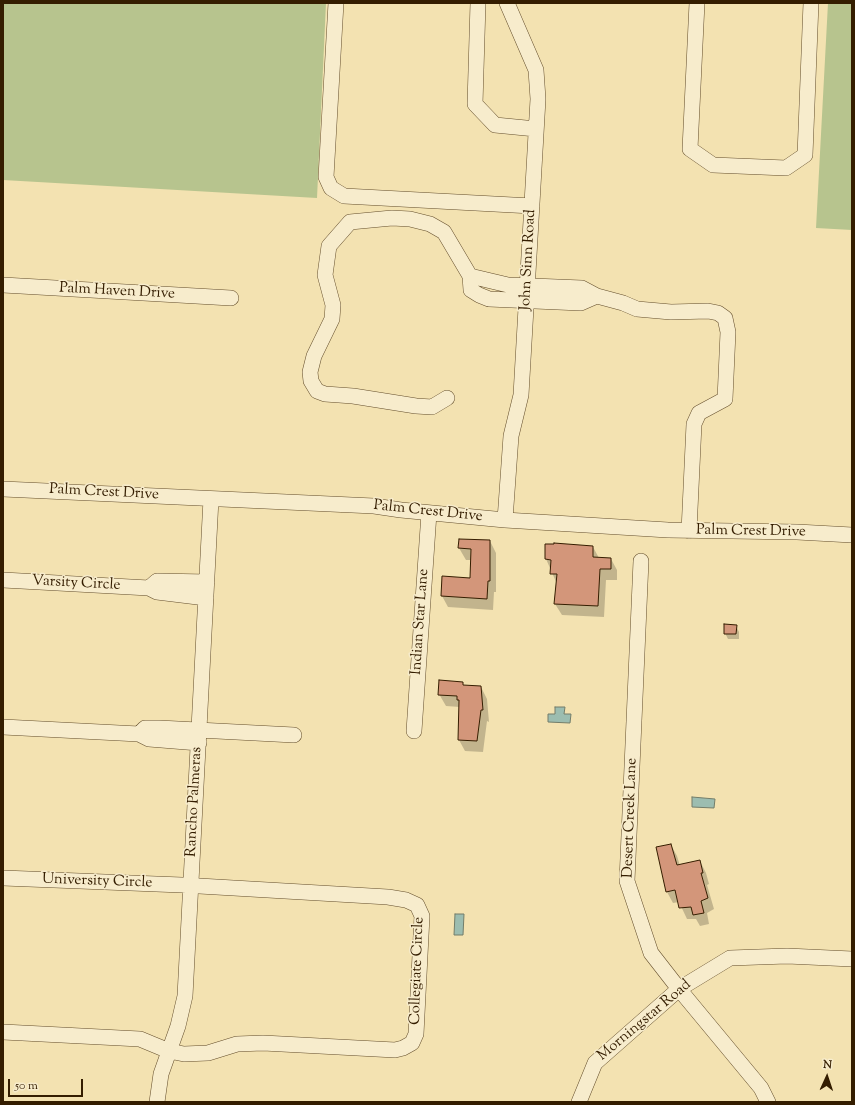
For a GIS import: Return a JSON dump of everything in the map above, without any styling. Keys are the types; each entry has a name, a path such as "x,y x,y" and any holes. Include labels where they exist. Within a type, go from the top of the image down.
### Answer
{"street":[{"path":"336,3 326,177 331,188 344,196 532,206"},
{"path":"478,3 475,104 495,125 536,129"},
{"name":"John Sinn Road","path":"505,520 511,436 521,395 538,99 536,70 507,3"},
{"path":"697,3 690,149 713,165 786,168 805,155 811,3"},
{"path":"447,398 432,406 422,406 353,396 325,394 317,391 311,381 310,372 314,356 332,319 333,305 325,275 329,246 350,222 369,219 410,219 430,224 444,232 470,276 471,290 479,295 491,299 581,303 597,296"},
{"path":"470,276 508,285 582,288 597,296 637,309 671,312 708,311 718,313 725,318 728,332 725,399 698,413 694,424 689,531"},
{"path":"491,299 495,282"},
{"name":"Palm Haven Drive","path":"3,285 231,298"},
{"path":"569,303 570,287"},
{"name":"Palm Crest Drive","path":"3,489 374,506 428,513 505,520 689,531 797,532 852,535"},
{"name":"Rancho Palmeras","path":"157,1102 161,1074 185,996 211,499"},
{"name":"Indian Star Lane","path":"414,731 428,513"},
{"name":"Desert Creek Lane","path":"641,561 627,881 651,953 678,990 761,1088 768,1102"},
{"name":"Varsity Circle","path":"3,580 150,588 157,581 172,588 206,598"},
{"name":"Varsity Circle","path":"172,588 207,582"},
{"path":"3,727 139,734 146,728 163,734 199,737 294,735"},
{"name":"University Circle","path":"3,878 190,887"},
{"name":"Collegiate Circle","path":"169,1051 184,1054 208,1053 237,1044 263,1043 395,1050 412,1043 416,1034 422,916 417,905 406,900 388,897 190,887"},
{"name":"Morningstar Road","path":"579,1102 595,1063 678,990 730,958 787,956 852,959"},
{"path":"3,1032 140,1039 169,1051"}],"green space":[{"path":"3,3 326,3 317,198 3,180"},
{"path":"828,3 852,3 852,230 816,228"}],"shaded area":[{"path":"555,707 565,707 564,714 571,714 570,723 548,722 548,714 555,714"},
{"path":"692,797 715,799 714,808 692,807"},
{"path":"455,914 464,914 463,935 454,935"}],"building":[{"path":"459,539 490,540 490,581 488,581 487,599 441,596 442,576 470,578 471,549 458,548"},
{"path":"554,543 593,546 593,557 611,558 611,569 600,569 598,606 554,604 557,574 550,574 551,560 545,559 545,544"},
{"path":"724,624 737,625 736,634 724,634"},
{"path":"439,680 463,682 463,685 481,686 483,710 481,710 477,741 458,740 459,700 457,700 457,696 438,695"},
{"path":"671,844 677,865 700,860 703,873 701,873 708,898 701,901 704,913 693,915 691,907 679,908 675,890 666,892 656,847"}]}
